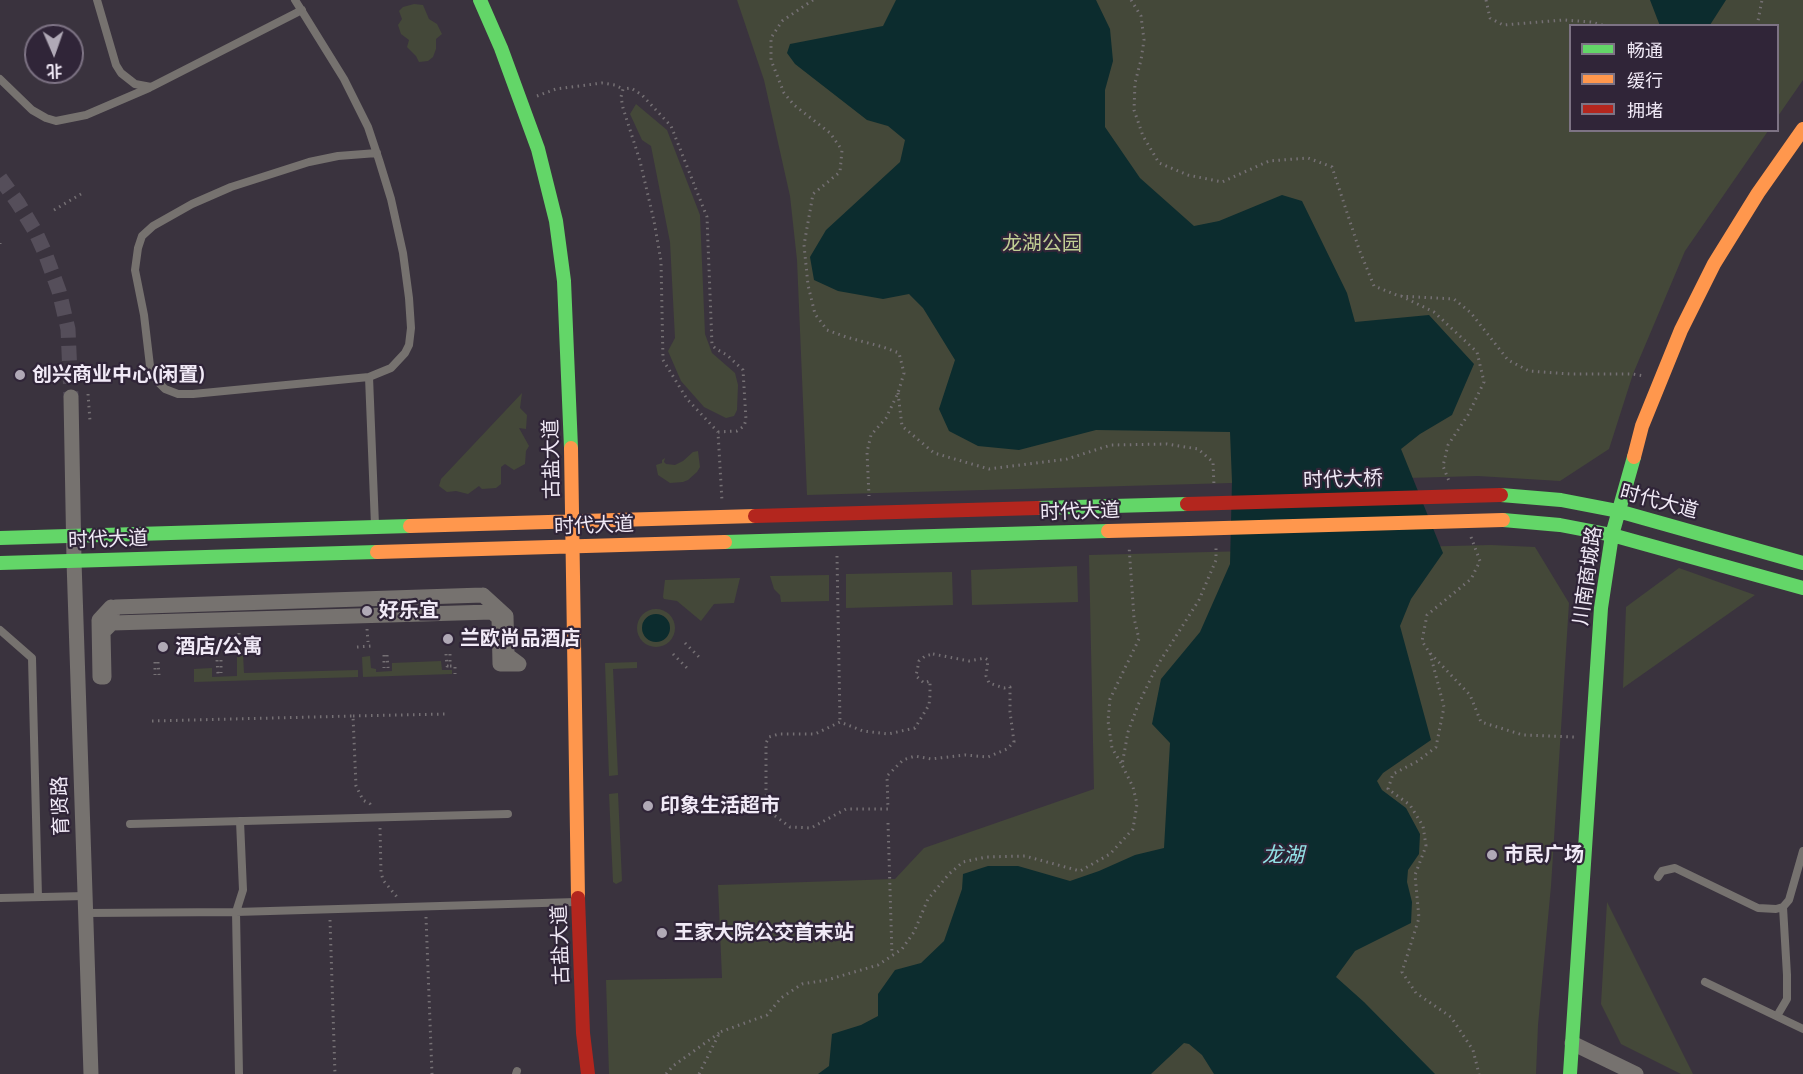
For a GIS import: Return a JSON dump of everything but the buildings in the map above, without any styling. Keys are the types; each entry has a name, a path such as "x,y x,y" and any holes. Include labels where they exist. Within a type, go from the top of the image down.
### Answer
{"main road":[{"name":"古盐大道","path":"480,0 522,102 538,149 556,221 564,280 573,522 579,902 583,1033 588,1074"},
{"name":"川南商城路","path":"1570,1074 1601,608 1618,510 1642,426 1681,330 1714,264 1758,193 1803,129"},
{"name":"时代大道","path":"1501,495 1561,500 1618,510 1803,563"},
{"name":"时代大桥","path":"1187,504 1501,495"},
{"name":"时代大道","path":"0,538 1187,504"},
{"name":"时代大道","path":"0,563 1503,520 1560,525 1612,535"},
{"path":"1612,535 1803,588"}],"street":[{"name":"育贤路","path":"71,397 73,536 91,1074"},
{"path":"483,595 506,616 507,655 519,664 515,664 500,664 499,618 492,612 112,623 103,632 104,677 100,677 99,620 111,607 114,610 116,607 483,595"},
{"path":"1572,1043 1636,1074"}],"lane":[{"path":"97,0 121,72 135,84 151,87"},
{"path":"295,0 344,79 368,127 377,153 404,253 411,328 409,345 398,361 382,373 369,376 193,394 178,394 165,389 156,380 150,366 144,315 135,270 142,236 153,226 192,204 231,187 309,162 338,156 377,153"},
{"path":"0,79 32,110 45,118 56,121 86,115 151,87 302,10"},
{"path":"369,376 375,527"},
{"path":"0,630 32,658 38,897"},
{"path":"130,824 508,814"},
{"path":"240,821 243,890 236,912 240,1074"},
{"path":"1658,877 1662,870 1675,868 1758,908 1776,909 1783,907 1789,900 1803,851"},
{"path":"0,898 85,896"},
{"path":"86,914 579,902"},
{"path":"1777,1016 1787,999 1788,975 1783,907"},
{"path":"1705,982 1803,1029"}],"path":[{"path":"813,0 782,21 771,38 771,60 784,93 806,117 830,133 842,150 840,172 813,194 804,245 814,314 827,330 846,338 899,353 904,373 898,393 885,418 871,435 867,452 870,513"},
{"path":"1131,0 1141,16 1144,40 1135,83 1134,110 1143,136 1159,163 1188,175 1221,183 1269,161 1308,158 1332,167 1359,249 1374,286 1434,312 1477,352 1484,382 1468,415 1448,445 1443,466 1452,487"},
{"path":"1486,0 1490,18 1503,25 1564,20 1598,24"},
{"path":"1757,24 1762,0"},
{"path":"522,102 556,89 602,83 615,85 631,88 642,95 671,126 707,217 712,345 743,370 746,420 744,426 737,431 718,432"},
{"path":"623,88 621,97 623,108 640,161 661,261 663,360 687,399 718,432 723,517"},
{"path":"54,210 81,194"},
{"path":"1399,296 1454,299 1471,313 1508,360 1529,371 1570,374 1633,374 1660,379"},
{"path":"898,393 902,426 918,440 934,453 989,469 1067,459 1111,445 1167,444 1198,449 1213,462"},
{"path":"88,394 90,421"},
{"path":"1468,529 1480,561 1471,579 1427,615 1422,641 1429,652 1470,694 1481,722 1523,735 1593,738"},
{"path":"666,1074 673,1066 720,1032 767,1015 781,998 802,984 827,980 878,965 902,949 914,932 928,899 949,874 963,862 986,857 1025,856 1080,871 1110,854 1133,829 1137,804 1133,787 1112,748 1108,721 1110,699 1138,639 1134,618 1128,530"},
{"path":"836,539 840,722"},
{"path":"1122,765 1128,732 1138,705 1157,666 1199,600 1216,560"},
{"path":"685,643 701,659"},
{"path":"357,646 371,646"},
{"path":"234,651 247,650"},
{"path":"1429,652 1444,707 1436,747 1418,761 1393,774 1388,789 1410,805 1423,826 1426,846 1415,875 1419,918 1402,972 1416,993 1451,1017 1473,1050 1479,1074"},
{"path":"448,654 447,666 454,666 455,674"},
{"path":"673,654 690,671"},
{"path":"933,654 969,661 985,658 988,660 986,676 989,683 1004,688 1010,687 1014,742 1007,749 988,757 965,755 931,759 915,756 903,760 887,776 888,809 846,809 811,828 790,827 771,813 766,794 766,751 769,737 779,734 815,734 840,722 863,731 888,734 915,728 929,705 930,695 930,681 924,683 916,676 919,661 924,656 933,654"},
{"path":"385,655 386,668"},
{"path":"219,660 220,673"},
{"path":"156,662 157,675"},
{"path":"152,721 448,714"},
{"path":"353,716 356,786 363,800 370,804 378,818 383,880 395,893 401,907"},
{"path":"888,823 892,955"},
{"path":"425,906 432,1074"},
{"path":"330,909 335,1074"},
{"path":"699,1074 720,1032"}],"green space":[{"name":"龙湖公园","path":"737,0 1803,0 1803,80 1779,115 1779,24 1569,24 1569,132 1767,132 1685,251 1633,374 1609,449 1560,481 1478,476 807,495 797,260 790,196 764,80"},
{"path":"414,4 423,5 429,19 437,24 442,34 436,39 436,49 433,57 428,61 419,62 407,47 409,40 401,34 398,25 402,19 399,11 403,7"},
{"path":"636,104 667,130 700,215 705,334 712,353 735,373 738,385 737,410 734,416 726,418 704,407 681,381 668,351 675,338 670,242 651,146 642,140 630,114"},
{"path":"522,393 520,408 527,415 526,429 519,428 529,446 526,451 525,464 514,470 505,464 501,467 501,484 496,488 482,489 479,486 468,494 456,491 447,492 439,486 441,479"},
{"path":"698,451 700,467 688,480 670,483 658,475 656,465 662,463 665,458 666,464 675,465"},
{"path":"1491,545 1535,547 1569,603 1551,886 1538,1025 1536,1074 609,1074 606,980 722,978 718,885 895,879 924,848 1094,789 1089,555"},
{"path":"1077,566 1078,602 972,605 971,570"},
{"path":"1679,568 1755,595 1623,688 1626,607"},
{"path":"952,572 953,605 846,608 846,574"},
{"path":"829,575 829,601 781,602 780,595 774,589 770,576"},
{"path":"740,578 734,603 714,604 701,621 677,601 663,597 665,580"},
{"path":"656,609 670,614 675,628 670,642 656,647 642,642 637,628 642,614"},
{"path":"237,654 243,654 244,673 358,670 358,677 194,682 194,669 212,668 212,677 237,676"},
{"path":"370,656 371,668 376,669 376,672 392,671 392,663 441,661 442,670 452,670 452,674 363,677 362,657"},
{"path":"637,662 637,668 613,669 618,775 609,776 605,663"},
{"path":"618,793 622,881 616,884 613,882 609,794"},
{"path":"1607,902 1693,1074 1681,1074 1621,1044 1601,1004"}],"water":[{"name":"龙湖","path":"896,0 1096,0 1110,29 1113,61 1105,90 1105,127 1140,178 1194,226 1219,221 1282,195 1302,201 1347,293 1355,322 1429,315 1474,364 1452,415 1420,434 1401,449 1443,553 1411,599 1400,626 1431,740 1383,773 1377,781 1382,790 1406,808 1420,834 1419,854 1408,870 1407,882 1412,902 1411,923 1355,951 1336,977 1435,1074 1214,1074 1202,1055 1189,1044 1184,1043 1151,1074 818,1074 829,1066 832,1034 861,1025 878,1016 878,994 895,970 921,963 944,941 962,889 963,874 988,866 1018,866 1070,881 1135,855 1164,848 1170,743 1152,724 1161,679 1200,632 1230,564 1232,482 1230,432 1096,430 1019,450 978,446 949,431 939,409 955,360 923,308 909,294 883,299 838,291 814,280 810,257 826,230 900,162 905,140 888,126 867,120 795,64 787,53 790,44 883,26"},
{"path":"1650,0 1726,0 1711,24 1659,24"},
{"path":"656,614 666,618 670,628 666,638 656,642 646,638 642,628 646,618"}],"tunnel":[{"path":"0,178 35,231 59,291 68,329 71,397"}],"traffic: fast":[{"path":"480,0 501,48 538,149 556,221 564,281 571,448"},
{"path":"1570,1074 1601,608 1612,535 1634,457"},
{"path":"1501,495 1561,500 1618,511 1803,563"},
{"path":"1038,508 1187,504"},
{"path":"1503,520 1560,525 1612,535 1803,588"},
{"path":"0,538 410,526"},
{"path":"725,542 1108,531"},
{"path":"0,563 377,552"}],"traffic: slow":[{"path":"1634,457 1642,426 1681,330 1714,264 1758,193 1803,129"},
{"path":"571,448 578,898"},
{"path":"410,526 755,516"},
{"path":"1189,529 1503,520"},
{"path":"1108,531 1189,529"},
{"path":"377,552 725,542"}],"traffic: jam":[{"path":"1187,504 1501,495"},
{"path":"755,516 1038,508"},
{"path":"578,898 583,1033 588,1074"}],"place":[{"name":"创兴商业中心(闲置)","path":"20,375"},
{"name":"好乐宜","path":"367,611"},
{"name":"兰欧尚品酒店","path":"448,639"},
{"name":"酒店/公寓","path":"163,647"},
{"name":"印象生活超市","path":"648,806"},
{"name":"市民广场","path":"1492,855"},
{"name":"王家大院公交首末站","path":"662,933"}]}
